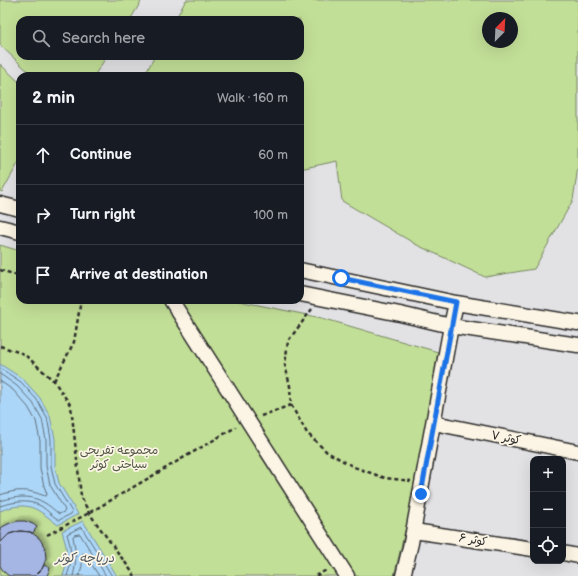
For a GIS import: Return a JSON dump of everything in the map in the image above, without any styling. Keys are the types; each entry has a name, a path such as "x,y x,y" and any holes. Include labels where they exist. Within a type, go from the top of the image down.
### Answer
{"street":[{"path":"0,204 16,208"},
{"path":"0,227 16,231"},
{"path":"304,271 456,302 578,322"},
{"path":"304,295 451,326 578,345"},
{"path":"403,576 414,531 456,302"},
{"path":"174,304 347,576"},
{"name":"کوثر ۷","path":"434,424 578,452"},
{"name":"کوثر ۶","path":"414,531 530,549"},
{"path":"566,554 578,556"}],"path":[{"path":"0,270 16,275"},
{"path":"321,298 288,341 285,365 290,386 291,405 307,433 327,452 354,468 385,478 423,482"},
{"path":"54,381 74,342 80,304"},
{"path":"0,346 24,354 54,381 70,406 81,496 89,512 135,576"},
{"path":"47,535 248,421 291,405"}],"green space":[{"path":"0,0 142,0 132,16 16,16 16,60 104,60 97,72 29,72 0,45"},
{"path":"186,0 578,0 578,167 573,200 534,269 485,277 417,245 342,201 337,161 304,168 304,72 146,72 153,60 304,60 304,16 177,16"},
{"path":"0,64 16,79 16,167 2,192 0,191"},
{"name":"مجموعه تفریحی سیاحتی کوثر","path":"0,245 16,250 16,304 254,304 322,318 438,352 415,490 394,576 0,576"}],"water":[{"name":"دریاچه کوثر","path":"0,364 23,379 40,398 50,416 55,439 55,466 59,483 78,514 58,525 38,510 25,506 18,506 0,511"},
{"name":"دریاچه کوثر","path":"83,521 117,576 63,576 67,563 66,546 62,531"}],"building":[{"path":"18,521 25,521 37,527 32,534 31,532 20,531 9,534 1,542 0,528"},
{"path":"20,531 31,532 40,539 45,548 46,559 42,569 35,576 9,576 0,566 1,542 9,534"},
{"path":"44,565 50,568 47,576 35,576 42,569"}],"route":[{"path":"341,278 456,302 421,494"}]}
